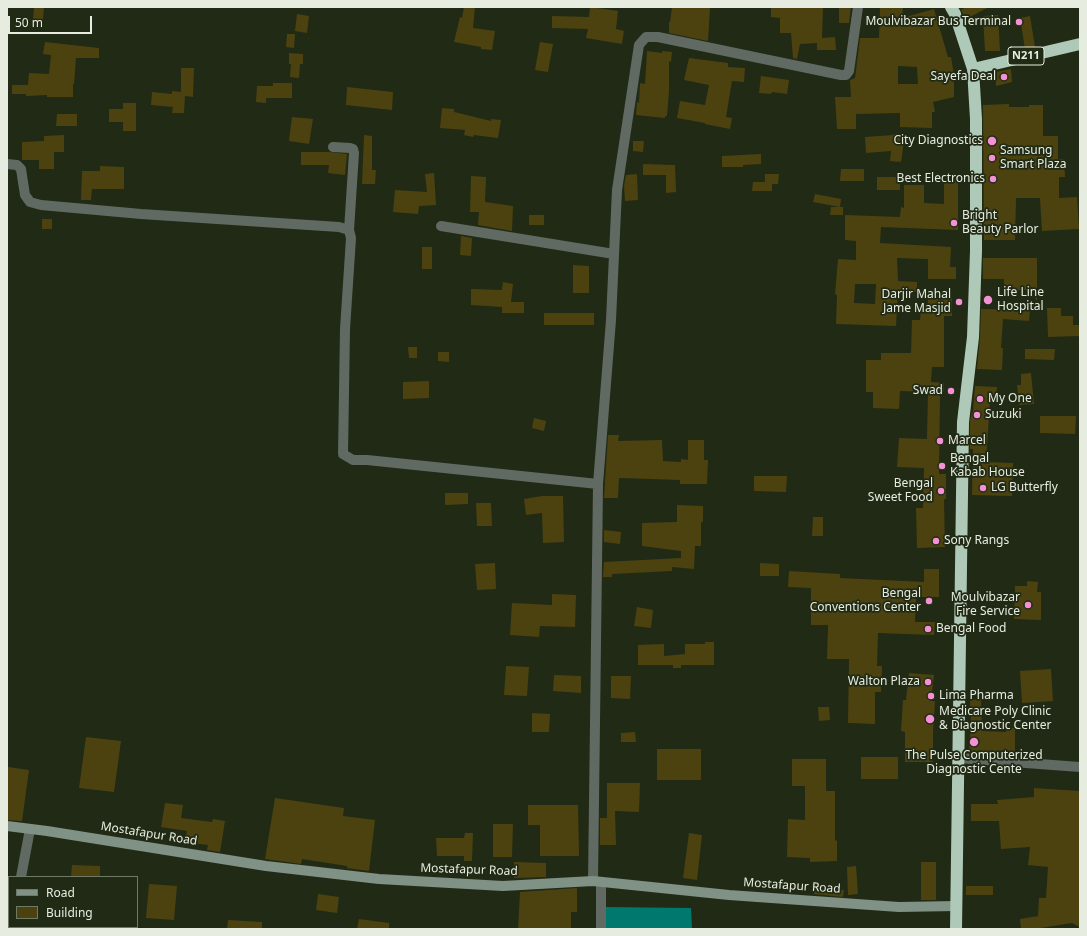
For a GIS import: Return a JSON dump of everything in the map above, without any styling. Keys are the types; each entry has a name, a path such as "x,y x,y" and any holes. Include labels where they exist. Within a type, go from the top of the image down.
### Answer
{"highway":[{"path":"951,7 955,14 973,68 976,119 976,251 973,337 963,422 956,929"},
{"name":"N211","path":"973,68 1080,44"}],"street":[{"path":"601,929 597,882 598,484 611,320 617,190 639,45 646,37 658,37 846,75 849,71 858,7"},
{"path":"333,147 350,148 354,153 349,230 351,238 345,329 343,454 353,460 368,460 598,484"},
{"path":"7,164 17,165 21,169 25,195 30,202 41,205 142,214 339,227 349,230"},
{"path":"441,226 614,254"},
{"path":"958,758 1080,767"},
{"name":"Mostafapur Road","path":"7,826 266,866 379,879 503,886 597,882 729,895 891,906 956,906"},
{"path":"21,876 30,829"}],"water":[{"path":"605,907 691,908 692,929 605,929"}],"building":[{"path":"34,7 44,7 43,19 33,19"},
{"path":"464,7 475,7 473,28 495,31 492,50 481,49 481,47 454,42"},
{"path":"590,7 618,11 616,29 624,31 622,44 586,38 588,29 552,28 552,16 589,17"},
{"path":"672,7 710,8 708,41 669,33 669,22"},
{"path":"771,7 823,7 822,38 835,37 836,50 817,50 817,43 800,44 797,59 793,58 791,33 780,33 780,18 771,17"},
{"path":"839,7 851,7 849,23 839,23"},
{"path":"880,7 903,7 902,18 934,9 948,57 951,57 954,75 954,97 933,102 935,112 932,112 932,128 900,127 900,113 856,114 856,129 837,129 835,97 851,97 850,80 855,78 860,38 879,38","holes":["898,66 917,67 918,84 898,84"]},
{"path":"966,7 989,7 966,19 961,10"},
{"path":"297,14 309,16 307,33 295,31"},
{"path":"998,15 1000,51 985,51 983,16"},
{"path":"1030,16 1035,47 1025,49 1020,18"},
{"path":"287,34 295,34 294,48 286,47"},
{"path":"45,42 99,48 99,58 76,58 73,97 47,97 47,95 26,96 26,94 12,94 12,85 28,85 29,73 49,74 51,55 43,54"},
{"path":"540,42 553,44 548,72 535,70"},
{"path":"647,51 662,53 662,51 672,52 671,62 669,61 669,91 667,116 665,116 665,118 636,115 637,102 639,103 640,83 645,84"},
{"path":"289,53 303,54 303,64 300,64 299,78 290,77 291,64 289,64"},
{"path":"689,58 728,63 728,67 745,68 744,82 732,81 726,117 732,118 730,129 677,118 680,101 705,105 709,85 684,80"},
{"path":"181,68 194,68 193,97 185,96 184,113 172,113 173,107 151,105 152,92 172,94 172,91 181,92"},
{"name":"Sayefa Deal","path":"1011,69 1012,82 996,86 995,72"},
{"path":"761,76 789,80 787,94 772,92 771,94 759,93"},
{"path":"273,83 292,83 292,98 266,98 266,103 256,102 257,86 273,86"},
{"path":"347,87 393,92 392,110 346,105"},
{"path":"123,103 136,103 136,131 123,131 123,122 109,122 109,109 123,109"},
{"path":"1009,104 1009,107 1043,105 1043,136 1058,136 1058,159 1064,159 1065,177 1059,177 1059,198 1077,197 1079,229 1042,231 1040,198 1016,198 1015,240 984,240 983,105"},
{"path":"442,108 454,109 454,112 491,121 491,119 501,120 498,138 474,135 473,137 464,135 465,130 440,128"},
{"path":"57,114 77,114 77,126 56,126"},
{"path":"292,117 313,119 309,144 289,141"},
{"path":"893,134 905,135 901,162 890,161 891,151 866,153 865,137"},
{"path":"64,135 64,152 54,152 54,169 39,169 39,160 22,160 22,142 44,141 44,136"},
{"path":"364,135 372,136 372,170 376,170 375,184 362,184"},
{"path":"633,141 644,141 643,152 633,151"},
{"path":"301,152 329,152 347,154 345,175 328,173 329,165 301,165"},
{"path":"761,154 761,164 743,165 743,167 722,167 722,156"},
{"path":"643,164 675,165 676,192 666,193 666,175 643,175"},
{"path":"100,166 124,167 124,189 92,189 91,200 81,200 82,171 100,171"},
{"path":"841,169 864,169 864,181 840,181"},
{"path":"434,173 436,205 419,206 418,214 393,212 395,190 427,192 425,174"},
{"path":"637,174 638,200 625,201 624,186 626,175"},
{"path":"765,174 779,174 778,184 772,184 772,191 752,191 753,182 765,182"},
{"path":"471,176 486,177 485,202 513,206 512,231 478,225 479,212 470,212"},
{"path":"877,177 900,177 900,190 877,190"},
{"path":"944,180 958,180 958,230 881,227 880,243 951,247 950,267 956,267 956,279 928,279 928,259 897,258 898,281 917,282 917,292 898,291 896,326 836,324 837,295 835,294 838,259 856,260 856,241 845,240 845,215 900,217 901,207 904,208 904,185 924,185 924,203 944,204","holes":["855,284 876,284 875,304 854,303"]},
{"path":"815,194 841,199 840,207 813,202"},
{"path":"831,207 843,207 843,215 830,215"},
{"path":"529,215 544,215 544,225 529,225"},
{"path":"42,219 52,219 52,229 42,229"},
{"path":"461,236 472,238 471,256 460,255"},
{"path":"422,247 432,247 432,269 422,269"},
{"path":"983,258 1037,258 1037,301 1030,290 1004,290 1004,279 983,279"},
{"path":"573,265 589,266 589,293 573,293"},
{"path":"503,282 513,284 511,302 524,302 524,313 502,313 502,307 471,305 471,289 502,290"},
{"path":"952,295 952,316 944,316 944,367 932,367 931,382 944,383 944,392 940,392 939,474 946,474 946,499 944,499 945,547 917,548 916,508 923,508 924,468 897,467 899,438 927,439 928,392 900,391 899,409 873,408 873,392 866,392 866,360 881,360 881,353 911,353 912,320 920,320 921,309 928,309 928,296"},
{"path":"1047,308 1061,308 1061,316 1073,316 1073,325 1080,325 1080,336 1048,337"},
{"path":"981,309 1030,310 1029,321 1003,319 1001,348 1003,348 1002,370 977,369"},
{"path":"544,313 594,313 594,325 544,325"},
{"path":"408,347 417,347 417,358 409,358"},
{"path":"1025,349 1055,349 1054,360 1025,359"},
{"path":"438,352 449,352 449,362 438,361"},
{"path":"1031,373 1034,404 1019,405 1017,385 1021,385 1021,374"},
{"path":"429,381 429,398 403,399 403,382"},
{"path":"975,386 997,387 996,401 990,401 986,462 1013,463 1012,496 972,495 973,449 970,449 970,422 973,412"},
{"path":"1040,416 1076,416 1075,434 1040,433"},
{"path":"534,418 546,421 544,431 532,428"},
{"path":"608,435 619,435 618,441 662,440 663,461 681,462 681,459 688,460 688,440 704,440 704,460 708,460 707,484 680,484 680,480 619,478 618,498 604,498"},
{"path":"754,476 787,476 786,492 754,491"},
{"path":"445,493 468,493 468,504 445,505"},
{"path":"542,496 563,496 564,542 543,543 542,513 526,515 524,499"},
{"path":"476,503 491,503 492,526 477,526"},
{"path":"677,505 703,506 701,546 695,546 694,569 672,567 672,571 612,574 612,577 603,577 604,562 681,558 681,551 642,546 642,523 677,522"},
{"path":"813,517 823,517 823,536 812,536"},
{"path":"604,530 621,532 620,544 604,542"},
{"path":"495,563 496,589 477,590 475,564"},
{"path":"760,563 779,564 779,576 760,576"},
{"path":"924,569 939,569 939,597 916,597 915,622 935,622 934,635 878,633 877,666 882,666 881,692 875,692 875,724 848,723 849,659 827,659 828,625 811,625 811,588 788,587 789,571 840,574 840,578 924,582"},
{"name":"Moulvibazar Fire Service","path":"1027,581 1038,582 1037,592 1041,592 1041,620 1014,619 1015,586 1027,586"},
{"path":"552,594 576,595 575,627 540,626 539,637 510,635 512,603 552,605"},
{"path":"637,607 653,610 651,628 634,626"},
{"path":"705,642 714,642 714,665 681,665 681,668 673,668 673,665 638,665 638,645 664,644 664,656 685,654 685,644 705,644"},
{"path":"506,666 529,667 527,696 504,695"},
{"path":"1051,669 1053,701 1022,703 1020,671"},
{"path":"909,673 934,675 931,701 935,701 933,762 905,762 905,732 901,731 903,700 906,700"},
{"path":"554,675 581,676 581,693 553,691"},
{"path":"611,676 631,676 630,699 611,698"},
{"path":"981,699 982,731 1006,732 1006,728 1015,728 1015,754 969,751 971,724 970,700"},
{"path":"818,707 829,707 830,720 819,721"},
{"path":"532,713 550,714 549,732 532,732"},
{"path":"635,732 636,742 621,742 621,733"},
{"path":"86,737 121,741 114,792 79,788"},
{"path":"657,749 701,749 701,780 657,780"},
{"path":"861,757 898,757 898,779 861,779"},
{"path":"792,759 826,759 826,791 835,791 835,841 837,840 837,861 810,862 810,858 787,857 788,819 805,820 805,786 792,786"},
{"path":"8,767 29,770 22,821 7,820"},
{"path":"607,783 640,783 639,812 615,811 616,845 600,845 600,818 607,818"},
{"path":"1034,788 1080,791 1080,927 1072,923 1034,929 1021,929 1020,919 1038,916 1039,898 1046,898 1048,867 1028,865 1030,847 1001,849 999,821 971,821 971,804 998,804 997,800 1034,797"},
{"path":"275,798 344,808 343,816 375,820 369,871 302,859 301,864 265,859"},
{"path":"165,803 183,805 181,818 212,822 213,819 225,821 220,852 207,850 208,845 185,842 187,831 161,827"},
{"path":"528,805 578,805 579,856 540,856 540,825 528,825"},
{"path":"493,824 513,824 512,857 493,857"},
{"path":"465,833 473,833 472,861 464,861 464,856 437,856 436,838 464,838"},
{"path":"689,833 702,835 697,880 683,878"},
{"path":"514,862 546,863 546,877 514,878"},
{"path":"921,862 936,862 936,900 921,900"},
{"path":"72,865 100,866 100,876 71,876"},
{"path":"856,866 858,894 848,895 847,867"},
{"path":"149,884 177,886 174,920 146,918"},
{"path":"966,886 993,886 993,895 966,895"},
{"path":"577,888 577,912 571,912 571,929 518,929 520,892"},
{"path":"814,888 844,890 843,897 814,894"},
{"path":"318,894 339,897 337,913 316,910"},
{"path":"359,919 389,923 389,929 357,929"},
{"path":"228,920 262,922 262,929 227,929"}],"place":[{"name":"Moulvibazar Bus Terminal","path":"1019,22"},
{"name":"Sayefa Deal","path":"1004,77"},
{"name":"City Diagnostics","path":"992,141"},
{"name":"Samsung Smart Plaza","path":"992,158"},
{"name":"Best Electronics","path":"993,179"},
{"name":"Bright Beauty Parlor","path":"954,223"},
{"name":"Life Line Hospital","path":"988,300"},
{"name":"Darjir Mahal Jame Masjid","path":"959,302"},
{"name":"Swad","path":"951,391"},
{"name":"My One","path":"980,399"},
{"name":"Suzuki","path":"977,415"},
{"name":"Marcel","path":"940,441"},
{"name":"Bengal Kabab House","path":"942,466"},
{"name":"LG Butterfly","path":"983,488"},
{"name":"Bengal Sweet Food","path":"941,491"},
{"name":"Sony Rangs","path":"936,541"},
{"name":"Bengal Conventions Center","path":"929,601"},
{"name":"Moulvibazar Fire Service","path":"1028,605"},
{"name":"Bengal Food","path":"928,629"},
{"name":"Walton Plaza","path":"928,682"},
{"name":"Lima Pharma","path":"931,696"},
{"name":"Medicare Poly Clinic & Diagnostic Center","path":"930,719"},
{"name":"The Pulse Computerized Diagnostic Cente","path":"974,742"}]}
